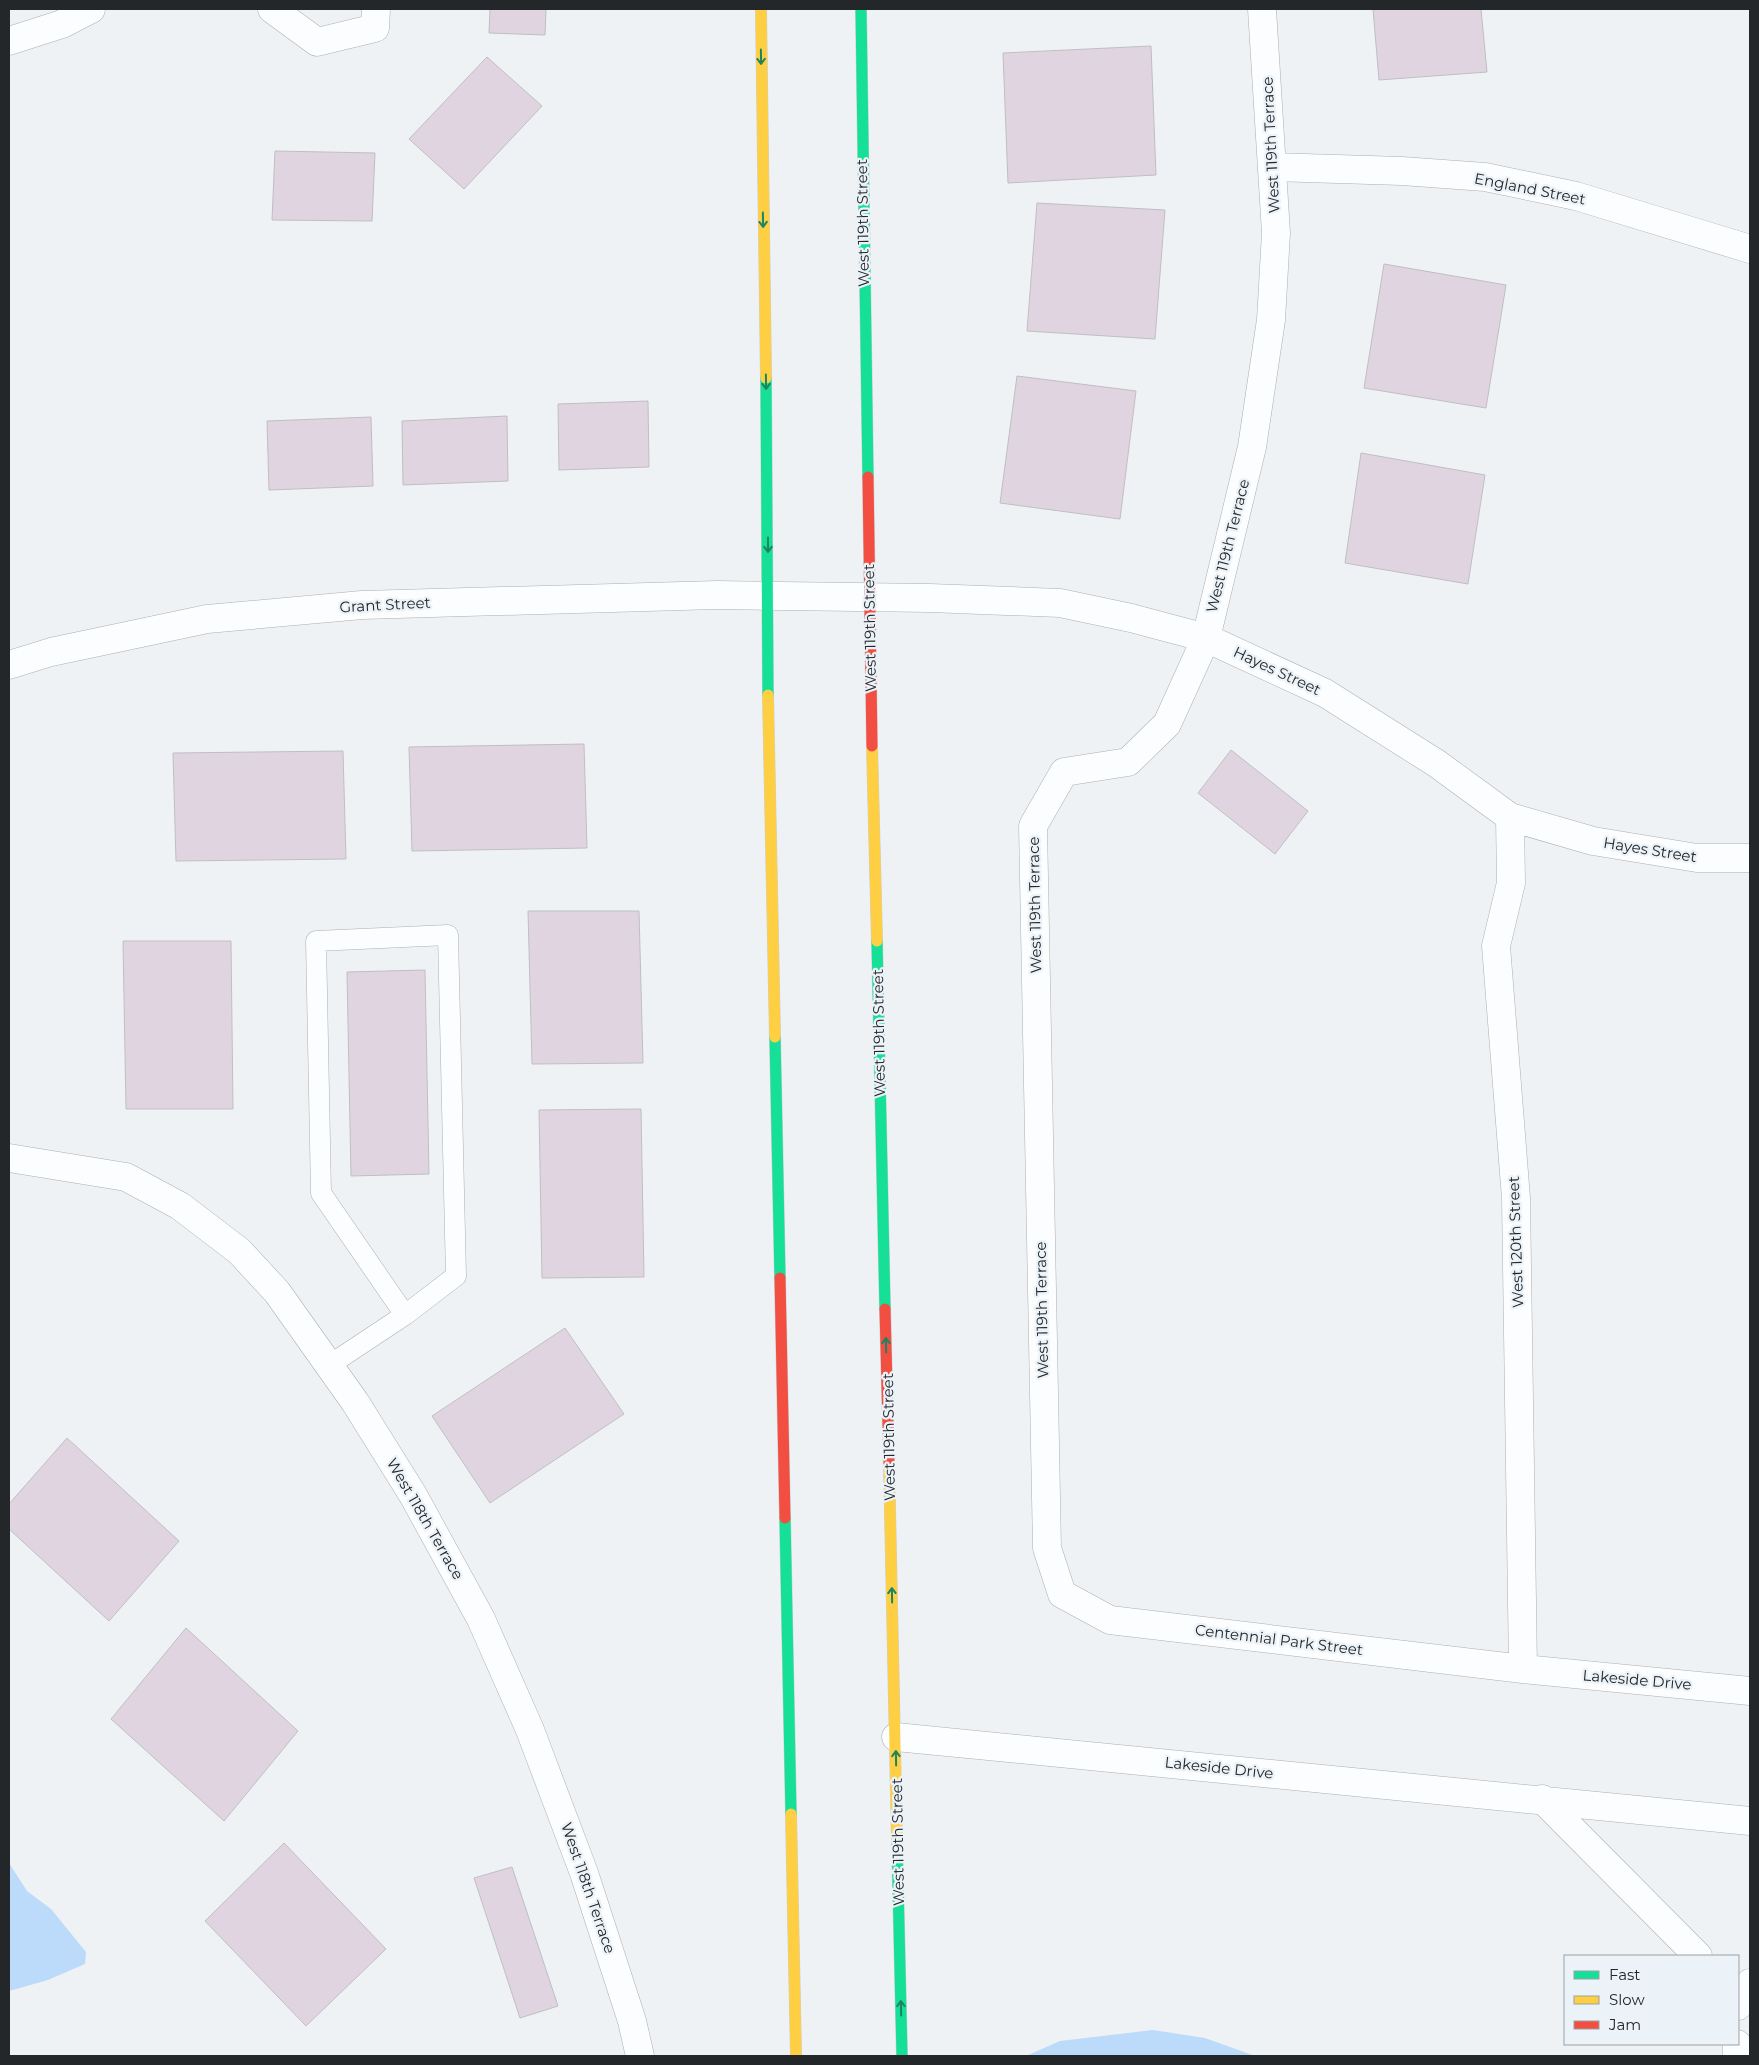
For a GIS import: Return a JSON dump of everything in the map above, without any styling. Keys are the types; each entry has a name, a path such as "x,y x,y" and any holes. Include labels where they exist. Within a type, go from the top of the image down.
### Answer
{"main road":[{"path":"760,9 767,653 796,2056"},
{"name":"West 119th Street","path":"861,9 869,597 902,2056"}],"street":[{"path":"9,41 62,24 91,9"},
{"path":"272,9 317,42 375,18"},
{"name":"West 119th Terrace","path":"1062,1594 1047,1548 1033,826 1064,772 1128,762 1167,724 1206,638 1252,447 1271,320 1276,233 1262,9"},
{"name":"England Street","path":"1272,167 1485,177 1576,196 1750,249"},
{"name":"Grant Street","path":"9,665 51,652 207,619 362,605 717,594 767,595"},
{"name":"Hayes Street","path":"767,595 1060,603 1131,618 1206,638 1325,693 1436,763 1510,817 1593,841 1697,858 1750,858"},
{"name":"West 120th Street","path":"1510,817 1511,883 1496,946 1516,1198 1512,1668"},
{"name":"West 118th Terrace","path":"9,1158 126,1177 180,1206 239,1251 277,1292 355,1402 413,1495 481,1620 530,1730 584,1873 632,2021 640,2056"},
{"name":"Centennial Park Street","path":"1062,1594 1110,1620 1512,1668"},
{"name":"Lakeside Drive","path":"1512,1668 1750,1691"},
{"name":"Lakeside Drive","path":"896,1737 1750,1821"},
{"path":"1542,1800 1697,1955"},
{"path":"1739,1995 1750,1984"}],"lane":[{"path":"328,1366 405,1314 456,1276 448,935 316,941 321,1193 405,1314"}],"water":[{"path":"9,1863 27,1891 51,1909 86,1952 85,1964 48,1980 9,1991"},
{"path":"1153,2030 1205,2038 1255,2056 1026,2056 1060,2041"}],"building":[{"path":"490,9 546,9 545,35 489,33"},
{"path":"1373,9 1481,9 1487,72 1379,80"},
{"path":"1151,46 1156,175 1008,183 1003,53"},
{"path":"487,57 542,106 464,189 409,139"},
{"path":"275,151 375,153 372,221 272,220"},
{"path":"1037,203 1165,210 1155,339 1027,331"},
{"path":"1384,264 1506,285 1486,408 1364,388"},
{"path":"1017,376 1136,391 1120,519 1000,503"},
{"path":"648,401 649,467 559,470 558,404"},
{"path":"507,416 508,481 403,485 402,421"},
{"path":"371,417 373,486 269,490 267,421"},
{"path":"1361,453 1485,475 1468,584 1345,563"},
{"path":"584,744 587,848 412,851 409,747"},
{"path":"1231,750 1308,811 1275,854 1198,793"},
{"path":"343,751 346,859 176,861 173,753"},
{"path":"528,911 639,911 643,1063 532,1064"},
{"path":"123,941 231,941 233,1109 126,1109"},
{"path":"425,970 429,1174 351,1176 347,972"},
{"path":"641,1109 644,1277 542,1278 539,1110"},
{"path":"565,1328 624,1414 490,1503 432,1416"},
{"path":"67,1438 179,1541 109,1621 9,1529 9,1504"},
{"path":"186,1628 298,1731 224,1821 111,1719"},
{"path":"284,1843 386,1949 306,2026 205,1921"},
{"path":"512,1867 558,2006 520,2018 474,1878"}],"traffic: fast":[{"path":"861,9 868,477"},
{"path":"766,378 768,695"},
{"path":"877,941 885,1309"},
{"path":"775,1037 780,1278"},
{"path":"785,1518 791,1814"},
{"path":"897,1840 902,2056"}],"traffic: slow":[{"path":"761,9 766,378"},
{"path":"768,695 775,1037"},
{"path":"872,746 877,941"},
{"path":"889,1463 897,1840"},
{"path":"791,1814 796,2056"}],"traffic: jam":[{"path":"868,477 872,746"},
{"path":"780,1278 785,1518"},
{"path":"885,1309 889,1463"}]}
